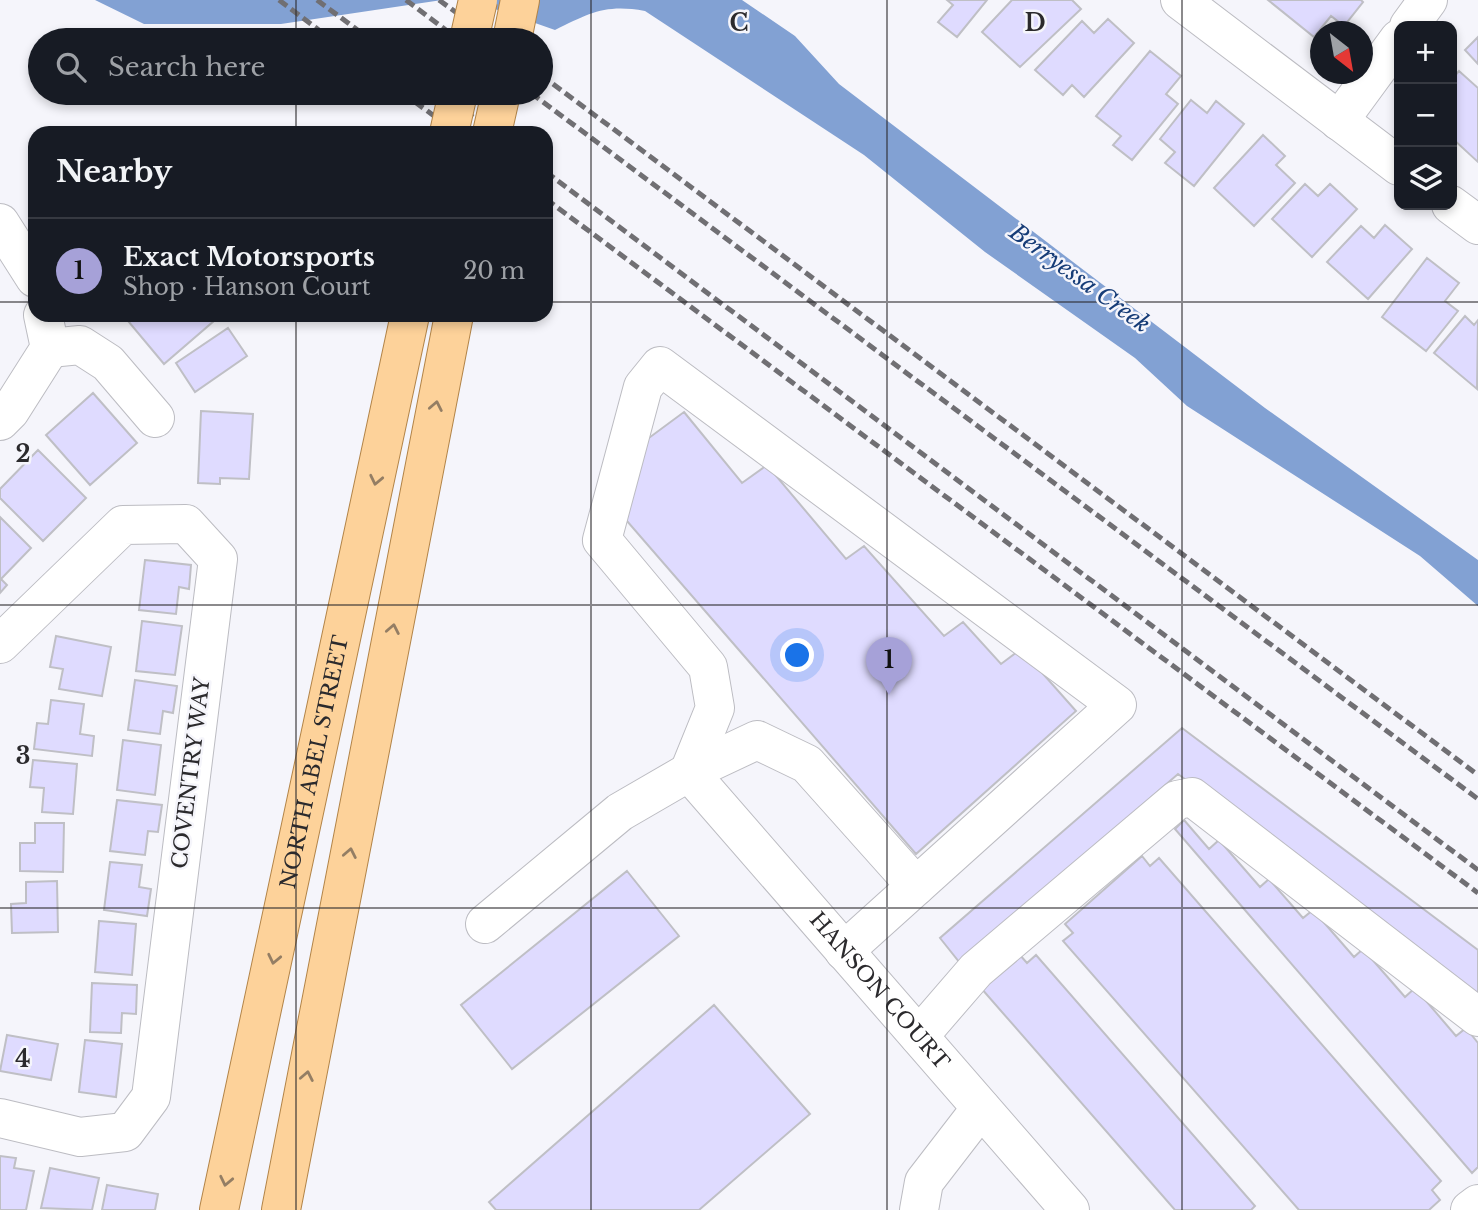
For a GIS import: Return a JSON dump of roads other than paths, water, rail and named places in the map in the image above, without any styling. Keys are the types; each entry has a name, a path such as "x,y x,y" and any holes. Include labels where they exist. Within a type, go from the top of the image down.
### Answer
{"main road":[{"path":"472,28 478,0"},
{"path":"514,28 520,0"},
{"path":"451,126 455,105"},
{"path":"494,126 498,105"},
{"path":"281,1210 453,322"},
{"name":"NORTH ABEL STREET","path":"219,1210 407,328"},
{"path":"294,1143 307,1210"}],"street":[{"path":"1180,0 1394,162"},
{"path":"1413,21 1428,0"},
{"path":"1339,121 1394,46"},
{"path":"1457,209 1478,225"},
{"path":"0,223 28,267"},
{"path":"0,421 10,411 46,332 80,345 108,363 155,418"},
{"path":"689,772 715,708 708,667 602,540 643,387 660,366 1117,705 844,951"},
{"name":"COVENTRY WAY","path":"0,644 124,525 186,524 218,559 151,1097 124,1132 80,1137 0,1118"},
{"path":"485,924 620,812 689,772 757,740 807,764 916,886"},
{"name":"HANSON COURT","path":"689,772 1070,1210"},
{"path":"919,1036 976,970 1177,800 1192,797 1478,1017"},
{"path":"919,1210 924,1182 981,1108"},
{"path":"1470,1210 1478,1204"}],"water":[{"path":"95,0 442,0 281,24 144,24"},
{"name":"Berryessa Creek","path":"469,0 742,0 795,36 839,84 1265,408 1478,560 1478,606 1420,556 1187,406 1135,358 985,252 864,155 645,11 608,9 555,30"}],"railway":[{"path":"279,0 316,28"},
{"path":"317,0 355,28"},
{"path":"406,0 443,28"},
{"path":"439,0 478,28"},
{"path":"553,84 1478,775"},
{"path":"419,105 448,126"},
{"path":"457,105 485,126"},
{"path":"547,105 1478,799"},
{"path":"553,177 1478,870"},
{"path":"553,204 1478,893"}],"place":[{"name":"Exact Motorsports","path":"889,695"}]}
